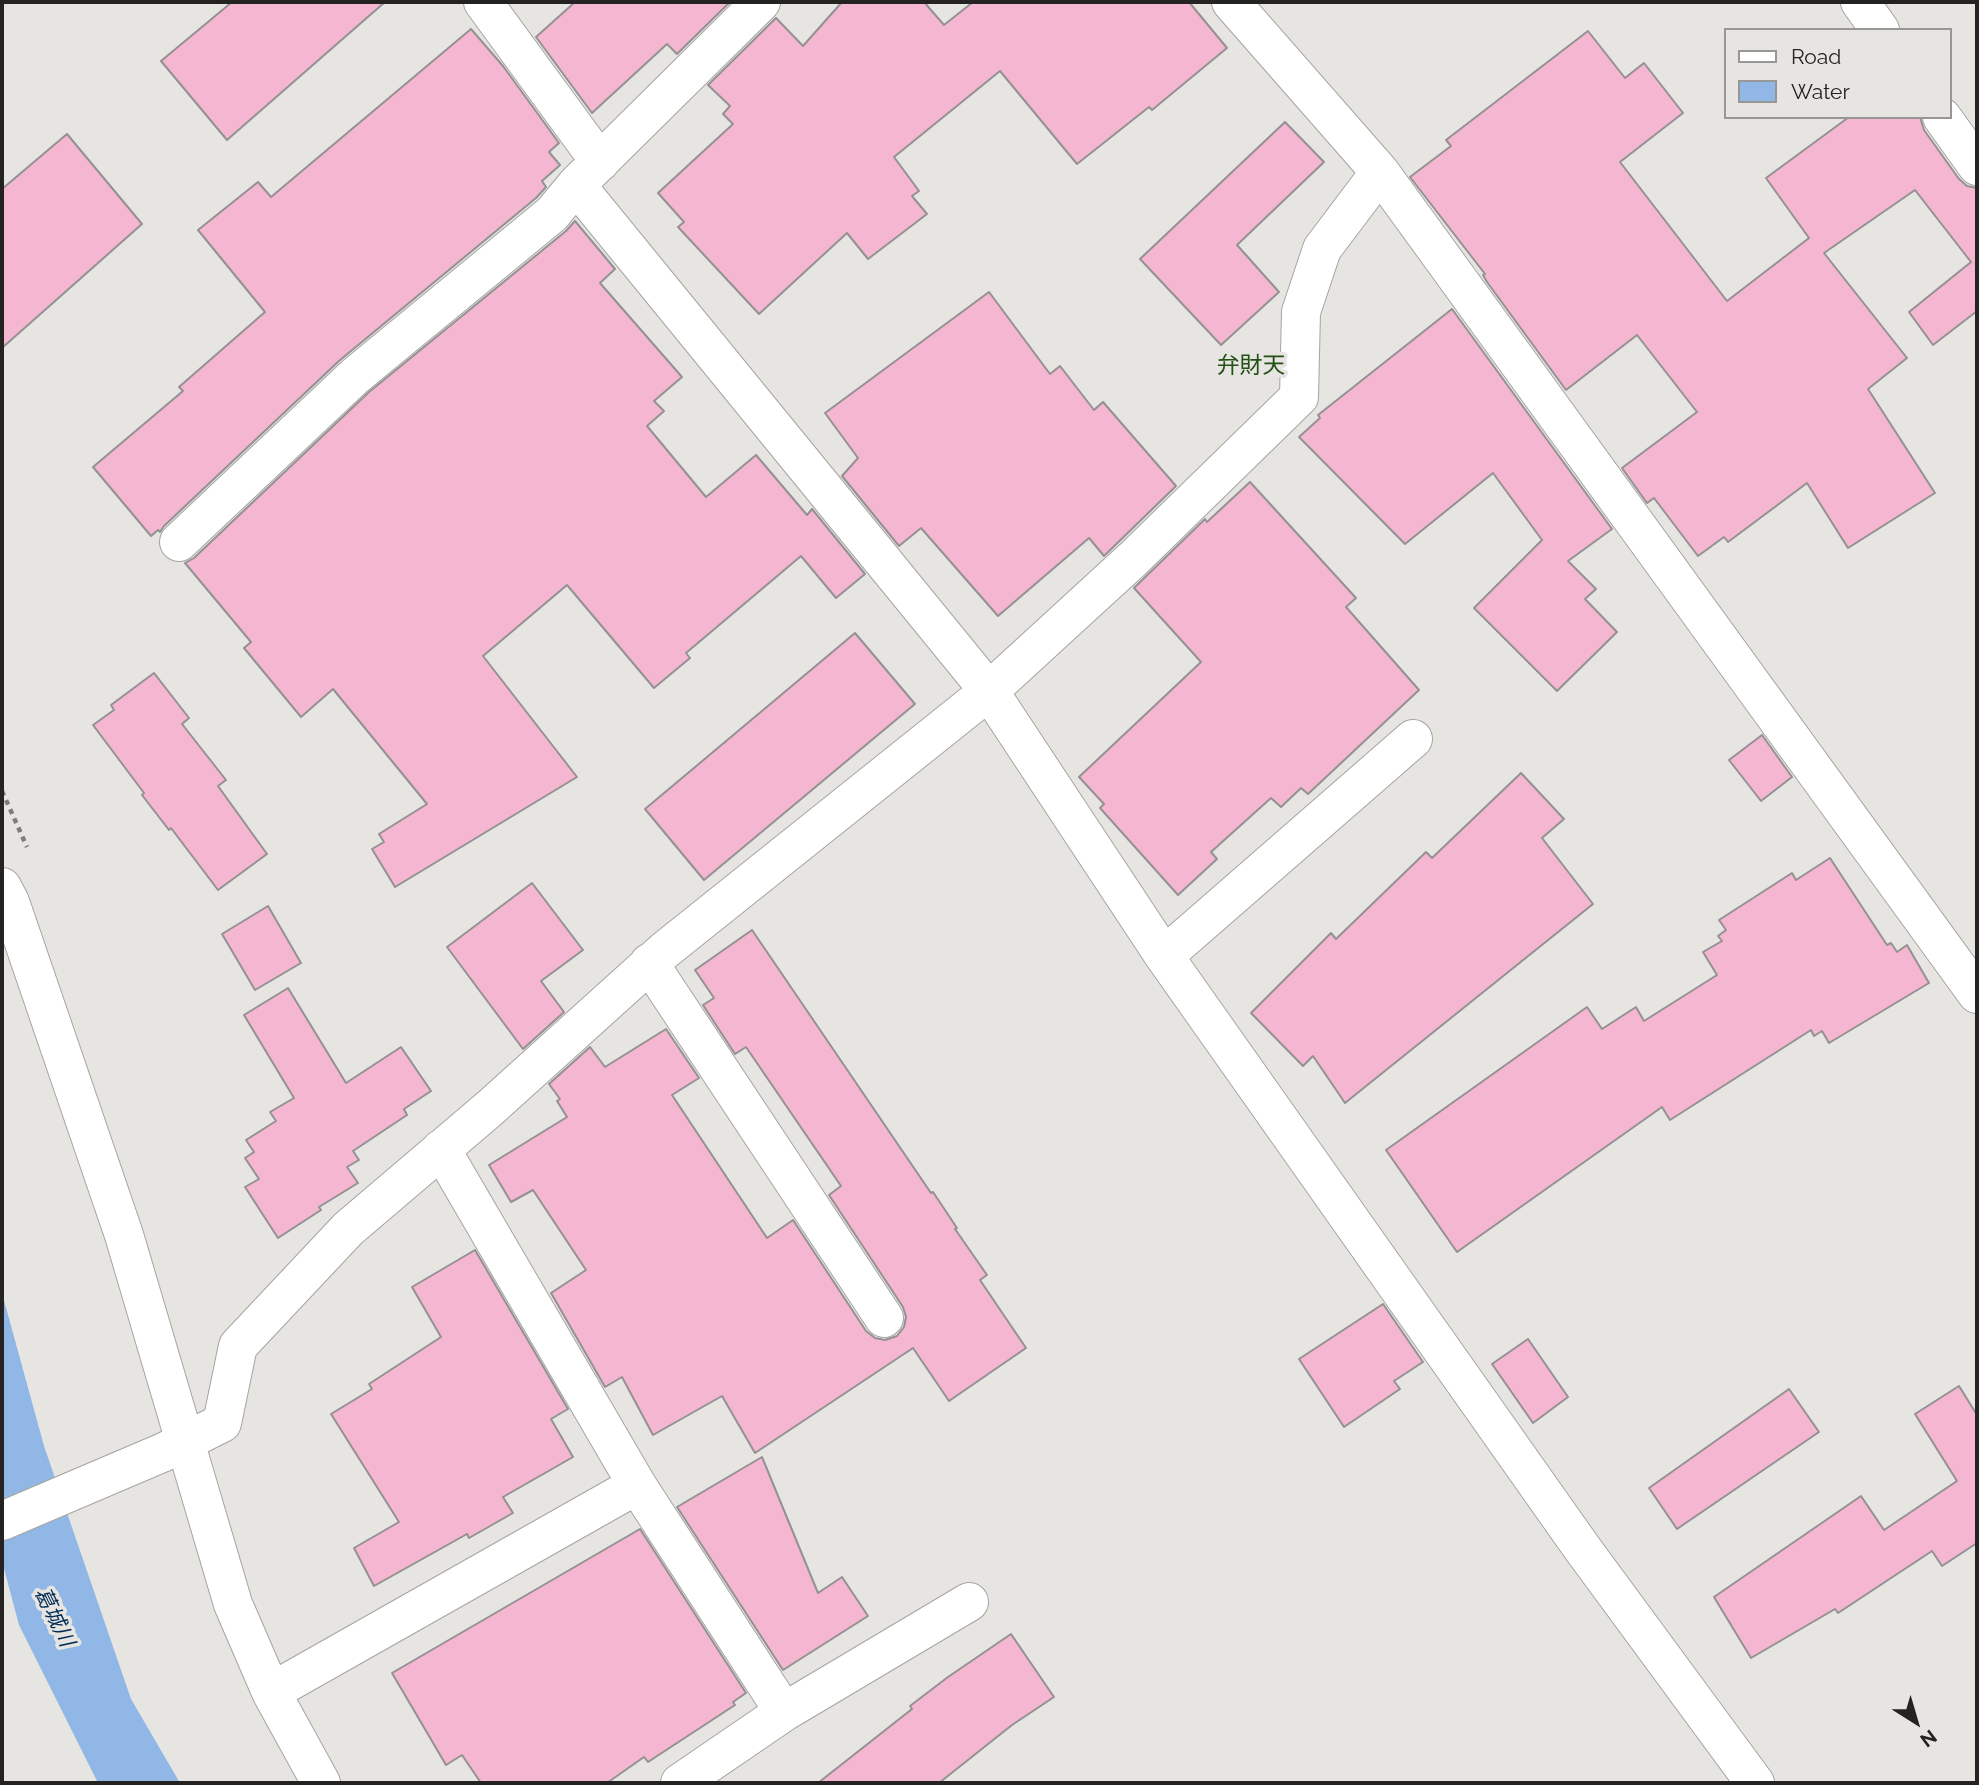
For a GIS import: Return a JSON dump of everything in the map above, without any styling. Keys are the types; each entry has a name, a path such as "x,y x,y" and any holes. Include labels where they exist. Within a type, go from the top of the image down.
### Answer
{"street":[{"path":"483,2 588,174 989,691 1164,956 1582,1548 1755,1783"},
{"path":"179,542 355,376 552,214 588,174 761,2"},
{"path":"1231,2 1380,172 1977,994"},
{"path":"1860,2 1879,28"},
{"path":"1943,119 1977,166"},
{"path":"2,1521 222,1423 238,1346 348,1229 490,1108 649,963 989,691 1133,559 1299,397 1301,312 1322,248 1380,172"},
{"path":"1164,956 1413,739"},
{"path":"2,887 124,1235 173,1446 233,1604 271,1692 321,1783"},
{"path":"649,963 884,1318"},
{"path":"441,1149 637,1485 784,1712"},
{"path":"271,1692 637,1485"},
{"path":"680,1783 784,1712 969,1602"}],"water":[{"name":"葛城川","path":"2,1293 44,1446 131,1699 180,1783 98,1783 19,1625 2,1561"}],"building":[{"path":"232,2 385,2 227,140 161,61"},
{"path":"575,2 730,2 677,54 667,44 592,113 536,37"},
{"path":"842,2 924,2 944,25 973,2 1189,2 1227,48 1152,110 1149,107 1077,164 1000,71 894,157 919,191 912,196 927,214 868,259 847,233 759,314 678,227 684,222 658,193 733,124 723,114 730,106 708,85 776,18 803,46"},
{"path":"471,29 503,66 559,143 549,152 560,165 542,181 546,187 536,198 340,360 160,532 158,530 151,536 93,467 183,391 179,387 265,312 198,230 258,182 271,197"},
{"path":"1588,31 1625,78 1644,63 1683,113 1620,162 1727,301 1809,238 1766,178 1846,119 1921,119 1924,130 1959,179 1967,186 1977,188 1977,311 1933,345 1909,312 1971,262 1915,190 1824,253 1907,358 1868,389 1935,493 1848,548 1807,483 1728,542 1724,537 1698,556 1654,498 1647,503 1622,468 1697,412 1637,335 1566,390 1487,282 1483,275 1485,274 1410,177 1451,146 1446,140"},
{"path":"1285,122 1324,162 1237,245 1279,292 1221,345 1140,259"},
{"path":"67,134 142,224 2,348 2,189"},
{"path":"575,221 615,269 600,283 682,377 654,401 664,411 647,426 706,497 756,455 807,515 812,509 865,574 836,598 801,556 686,653 690,658 654,688 567,585 483,656 577,777 395,887 372,849 384,842 379,834 427,804 333,689 301,717 244,648 251,642 185,563 194,558 369,392"},
{"path":"989,292 1050,374 1060,366 1094,410 1103,402 1176,486 1104,556 1089,538 998,616 921,528 899,546 842,476 858,458 825,413"},
{"path":"1452,309 1612,529 1568,561 1596,589 1585,599 1617,632 1557,691 1474,608 1542,540 1493,473 1405,544 1299,437 1320,418 1318,415"},
{"path":"1250,482 1356,598 1346,607 1419,690 1308,794 1301,788 1281,807 1271,798 1211,852 1217,859 1178,895 1100,808 1104,804 1079,777 1201,662 1134,588 1205,519 1207,522"},
{"path":"855,633 915,704 704,880 645,809"},
{"path":"154,673 189,718 182,724 226,780 218,786 267,854 218,890 142,795 144,793 93,725 114,710 111,705"},
{"path":"1762,735 1792,777 1761,801 1729,760"},
{"path":"1521,773 1564,819 1542,838 1593,904 1345,1103 1313,1056 1303,1066 1251,1013 1331,933 1336,939 1426,852 1432,858"},
{"path":"1830,858 1887,945 1891,943 1897,952 1907,945 1929,983 1829,1043 1822,1031 1814,1036 1811,1030 1670,1120 1662,1107 1457,1252 1386,1150 1587,1007 1602,1029 1636,1007 1644,1021 1717,975 1703,952 1722,941 1718,936 1726,930 1719,920 1792,873 1796,880"},
{"path":"532,883 583,950 541,981 564,1012 523,1049 447,947"},
{"path":"268,906 301,963 255,990 222,934"},
{"path":"752,930 957,1228 955,1229 987,1275 980,1280 1026,1348 949,1401 913,1348 755,1453 722,1396 653,1435 622,1377 605,1387 551,1293 586,1270 533,1190 511,1202 489,1165 567,1117 557,1101 560,1099 549,1084 590,1047 605,1067 666,1029 699,1078 672,1095 767,1238 793,1220 866,1331 875,1338 885,1340 897,1336 904,1327 906,1317 903,1307 829,1195 841,1186 746,1047 735,1054 703,1005 714,998 695,970"},
{"path":"288,988 346,1083 401,1047 431,1091 404,1109 407,1115 353,1151 359,1160 347,1167 358,1183 319,1207 321,1210 278,1238 245,1187 259,1179 245,1158 254,1152 246,1140 276,1121 270,1112 294,1098 244,1015"},
{"path":"475,1250 568,1409 551,1419 573,1457 503,1497 513,1513 469,1538 467,1534 374,1586 354,1548 399,1522 331,1414 372,1389 369,1384 441,1337 412,1287"},
{"path":"1383,1304 1423,1362 1394,1381 1400,1389 1344,1427 1299,1359"},
{"path":"1528,1339 1568,1397 1533,1423 1492,1364"},
{"path":"1959,1386 1977,1415 1977,1543 1942,1566 1932,1551 1838,1613 1835,1609 1751,1658 1714,1597 1861,1496 1884,1530 1957,1481 1915,1414"},
{"path":"1789,1389 1819,1432 1677,1529 1649,1488"},
{"path":"762,1457 818,1593 842,1577 868,1616 783,1670 677,1507"},
{"path":"640,1529 746,1693 733,1702 735,1705 648,1762 644,1757 607,1783 481,1783 462,1755 446,1765 392,1673"},
{"path":"1011,1634 1054,1697 1012,1725 939,1783 818,1783 912,1709 910,1706"}],"district":[{"name":"弁財天","path":"1251,366"}]}
